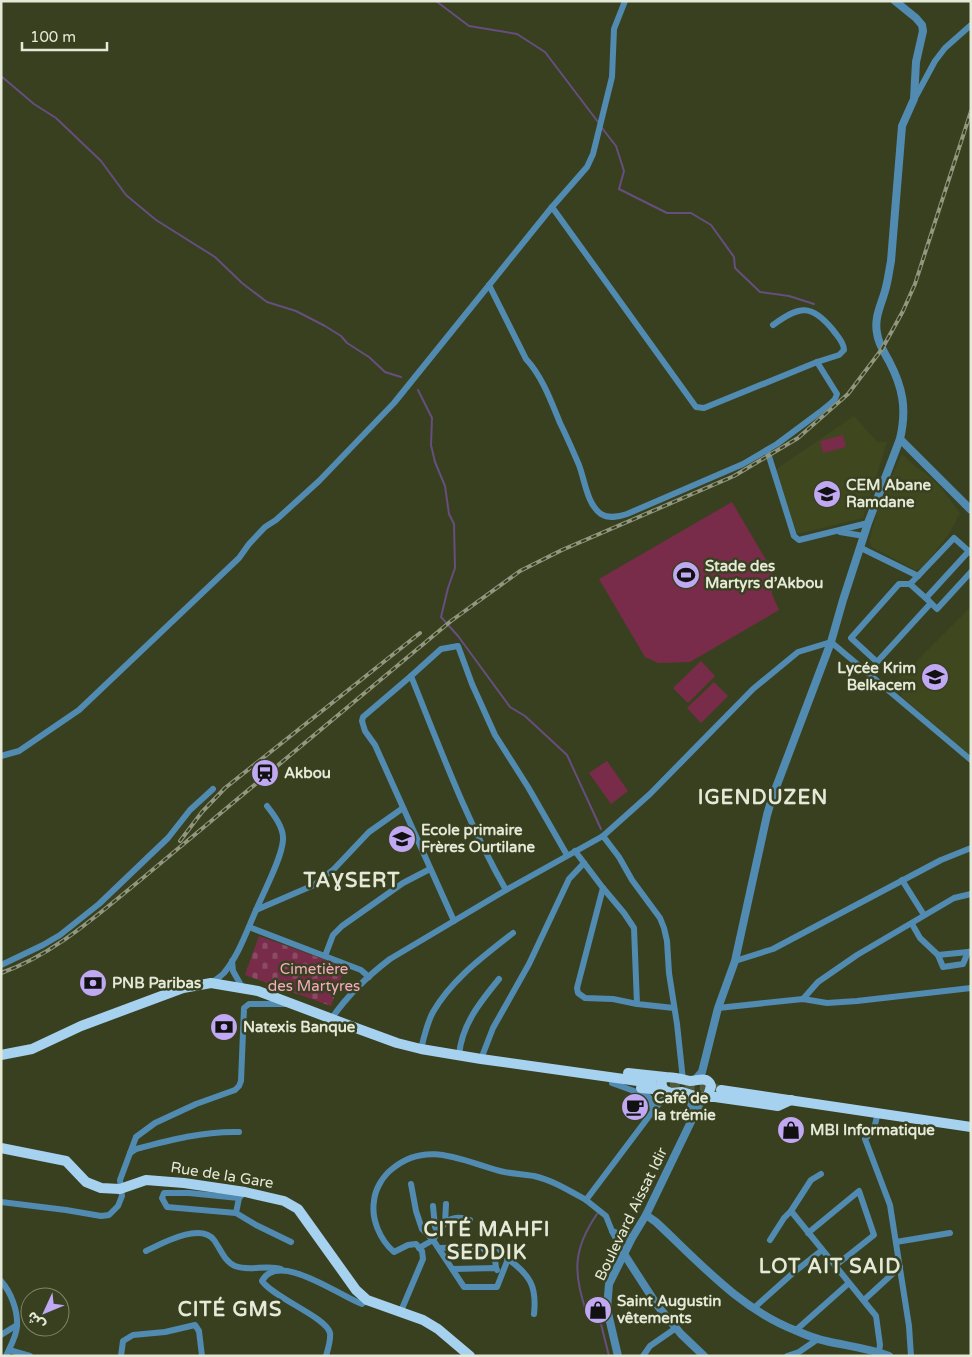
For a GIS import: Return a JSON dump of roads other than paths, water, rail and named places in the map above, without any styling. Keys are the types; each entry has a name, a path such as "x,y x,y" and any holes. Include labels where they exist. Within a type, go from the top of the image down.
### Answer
{"main road":[{"path":"1,1055 32,1048 81,1026 164,995 193,986 212,983 258,991 397,1043 421,1049 652,1083"},
{"path":"562,1070 578,1067 673,1077 683,1080 694,1080 704,1076 778,1091 791,1100"},
{"path":"562,1070 576,1078 612,1083 665,1095 684,1093 704,1098 715,1097 778,1106 791,1100"},
{"path":"704,1076 710,1083 711,1089 708,1096 704,1098"},
{"path":"665,1077 662,1087 665,1095"},
{"path":"721,1090 971,1127"},
{"name":"Rue de la Gare","path":"1,1148 66,1161 86,1182 101,1188 120,1189 146,1180 184,1182 242,1195 284,1201 298,1209 356,1290 367,1300 422,1320 438,1329 470,1356"}],"street":[{"path":"1,756 19,751 79,710 239,558 265,527 276,520 319,482 394,402 552,207 587,167 593,154 612,77 614,29 625,1"},
{"path":"895,1 922,25 923,31 916,62 914,99"},
{"path":"704,1076 718,1008 735,961 767,815 794,737 832,642 842,600 861,548 868,522 900,439 905,416 904,403 896,378 877,336 876,321 889,277 902,126 914,99 940,54 971,25"},
{"path":"552,207 696,407 704,408 817,362 839,355 844,350 842,342 819,316 808,310 797,310 786,315 773,325"},
{"path":"489,285 526,359 533,366 547,393 579,465 590,500 602,514 610,517 627,514 743,464 820,412 835,399 836,391 817,362"},
{"path":"900,439 971,510"},
{"path":"766,450 794,536 799,540 837,532 868,522"},
{"path":"837,532 864,536"},
{"path":"910,584 954,538 970,552 926,598"},
{"path":"861,548 918,576"},
{"path":"931,603 878,662 851,638 899,584 910,584 926,598 931,603 937,609 971,572"},
{"path":"832,642 971,760"},
{"path":"332,1018 337,1010 369,977 390,959 506,890 603,836 650,794 753,689 798,652 832,642"},
{"path":"454,921 375,745 365,731 362,721 363,717 441,649 458,646 472,684 495,735 528,787 567,855"},
{"path":"411,676 487,856 506,890"},
{"path":"1,965 44,945 60,935 99,904 168,838 190,810 212,790"},
{"path":"212,983 223,974 232,961 249,927 270,880 283,840 282,830 267,806"},
{"path":"256,910 314,885 334,868 369,832 403,808"},
{"path":"603,836 660,918 664,928 667,941 668,973 683,1080"},
{"path":"735,961 773,949 941,860 971,848"},
{"path":"575,851 634,928 638,1004"},
{"path":"481,1059 493,1028 529,964 569,879 584,863"},
{"path":"325,956 333,935 342,926 403,883 430,869"},
{"path":"902,880 924,915"},
{"path":"603,888 577,988 578,993 585,998 613,999 674,1008"},
{"path":"802,999 818,982 857,955 954,898 971,894"},
{"path":"912,924 920,938 938,955 942,967 963,964 969,951"},
{"path":"249,927 361,970 369,977"},
{"path":"421,1049 434,1010 454,983 489,951 513,933"},
{"path":"938,955 969,951"},
{"path":"232,961 233,971 242,987"},
{"path":"460,1056 466,1026 499,978"},
{"path":"718,1008 802,999 827,1002 856,1002 971,988"},
{"path":"1,1202 101,1216 109,1215 118,1206 122,1196 120,1180 136,1137 155,1123 196,1104 235,1090 239,1086 241,1081 244,1008 246,1005 292,1004"},
{"path":"665,1077 681,1068"},
{"path":"612,1083 648,1096 651,1100 653,1111"},
{"path":"684,1093 690,1102 693,1117"},
{"path":"586,1200 665,1095"},
{"name":"Boulevard Aissat Idir","path":"618,1356 607,1309 609,1284 646,1215 704,1098"},
{"path":"878,1112 874,1129 865,1140 890,1205 909,1326 911,1356"},
{"path":"130,1153 136,1149 179,1137 219,1132 239,1132"},
{"path":"401,1311 421,1266 423,1259 422,1251 416,1244 408,1245 394,1252 389,1248 374,1220 374,1197 380,1183 389,1171 402,1161 418,1155 439,1154 454,1156 503,1171 535,1176 586,1200 606,1216 624,1254 657,1305 676,1328 704,1356"},
{"path":"770,1240 811,1180 821,1174"},
{"path":"411,1184 416,1211 422,1229 439,1248 464,1287 498,1287 508,1259"},
{"path":"808,1233 859,1191 874,1235 835,1266"},
{"path":"236,1213 242,1195 177,1192 164,1193 162,1198 167,1207 236,1213 291,1242"},
{"path":"444,1224 446,1204"},
{"path":"433,1206 435,1227 438,1232"},
{"path":"791,1211 876,1316 880,1345 879,1351"},
{"path":"419,1248 433,1240 448,1220 461,1213 470,1220"},
{"path":"646,1215 656,1222 731,1293 754,1308 795,1331 879,1351 889,1356"},
{"path":"612,1231 632,1238"},
{"path":"146,1251 180,1236 195,1233 213,1239 224,1256 233,1265 241,1268 274,1267 324,1284 362,1304 367,1300"},
{"path":"896,1242 950,1233"},
{"path":"439,1248 481,1247 495,1259 496,1268 502,1277"},
{"path":"498,1248 530,1279 534,1288 534,1314"},
{"path":"754,1308 822,1250"},
{"path":"864,1300 900,1267"},
{"path":"453,1269 496,1268"},
{"path":"283,1270 265,1275 262,1281 267,1288 317,1320 329,1330 330,1338 326,1356"},
{"path":"1,1281 9,1293 16,1311 17,1325 7,1353 30,1356"},
{"path":"795,1331 849,1283"},
{"path":"1,1335 17,1325"},
{"path":"121,1356 123,1341 133,1335 166,1332 195,1325 199,1331 202,1356"},
{"path":"643,1356 650,1346 676,1328"},
{"path":"787,1356 799,1352 818,1338"}],"waterway":[{"path":"436,1 469,26 517,34 545,52 598,122"},
{"path":"1,76 34,104 56,118 101,161 126,195 156,220 215,257 242,283 267,302 296,311 325,326 369,357 385,372 401,377"},
{"path":"602,128 616,146 624,171 619,189 667,213 691,213 711,225 734,257 735,268 760,292 789,296 814,304"},
{"path":"418,390 432,418 431,445 435,462 445,486 449,514 454,524 455,568 441,617 458,636 510,707 525,716 567,755 601,829"},
{"path":"597,1214 583,1238 577,1272 586,1311 600,1320 609,1356"}],"tunnel":[{"path":"655,1083 718,1089"}],"railway":[{"path":"1,973 38,956 90,921 451,621 520,571 562,550 734,476 798,438 848,394 882,349 903,311 915,284 971,111"},
{"path":"180,841 202,812 225,788 420,633"}],"place":[{"name":"CEM Abane Ramdane","path":"827,494"},
{"name":"Stade des Martyrs d’Akbou","path":"686,575"},
{"name":"Lycée Krim Belkacem","path":"935,677"},
{"name":"Akbou","path":"265,773"},
{"name":"Ecole primaire Frères Ourtilane","path":"402,839"},
{"name":"PNB Paribas","path":"93,983"},
{"name":"Natexis Banque","path":"224,1027"},
{"name":"Café de la trémie","path":"635,1107"},
{"name":"MBI Informatique","path":"791,1130"},
{"name":"Saint Augustin vêtements","path":"598,1310"}],"district":[{"name":"IGENDUZEN","path":"763,797"},
{"name":"TAƔSERT","path":"352,880"},
{"name":"CITÉ MAHFI SEDDIK","path":"487,1240"},
{"name":"LOT AIT SAID","path":"830,1266"},
{"name":"CITÉ GMS","path":"230,1309"}],"park label":[{"name":"Cimetière des Martyres","path":"314,978"}]}
